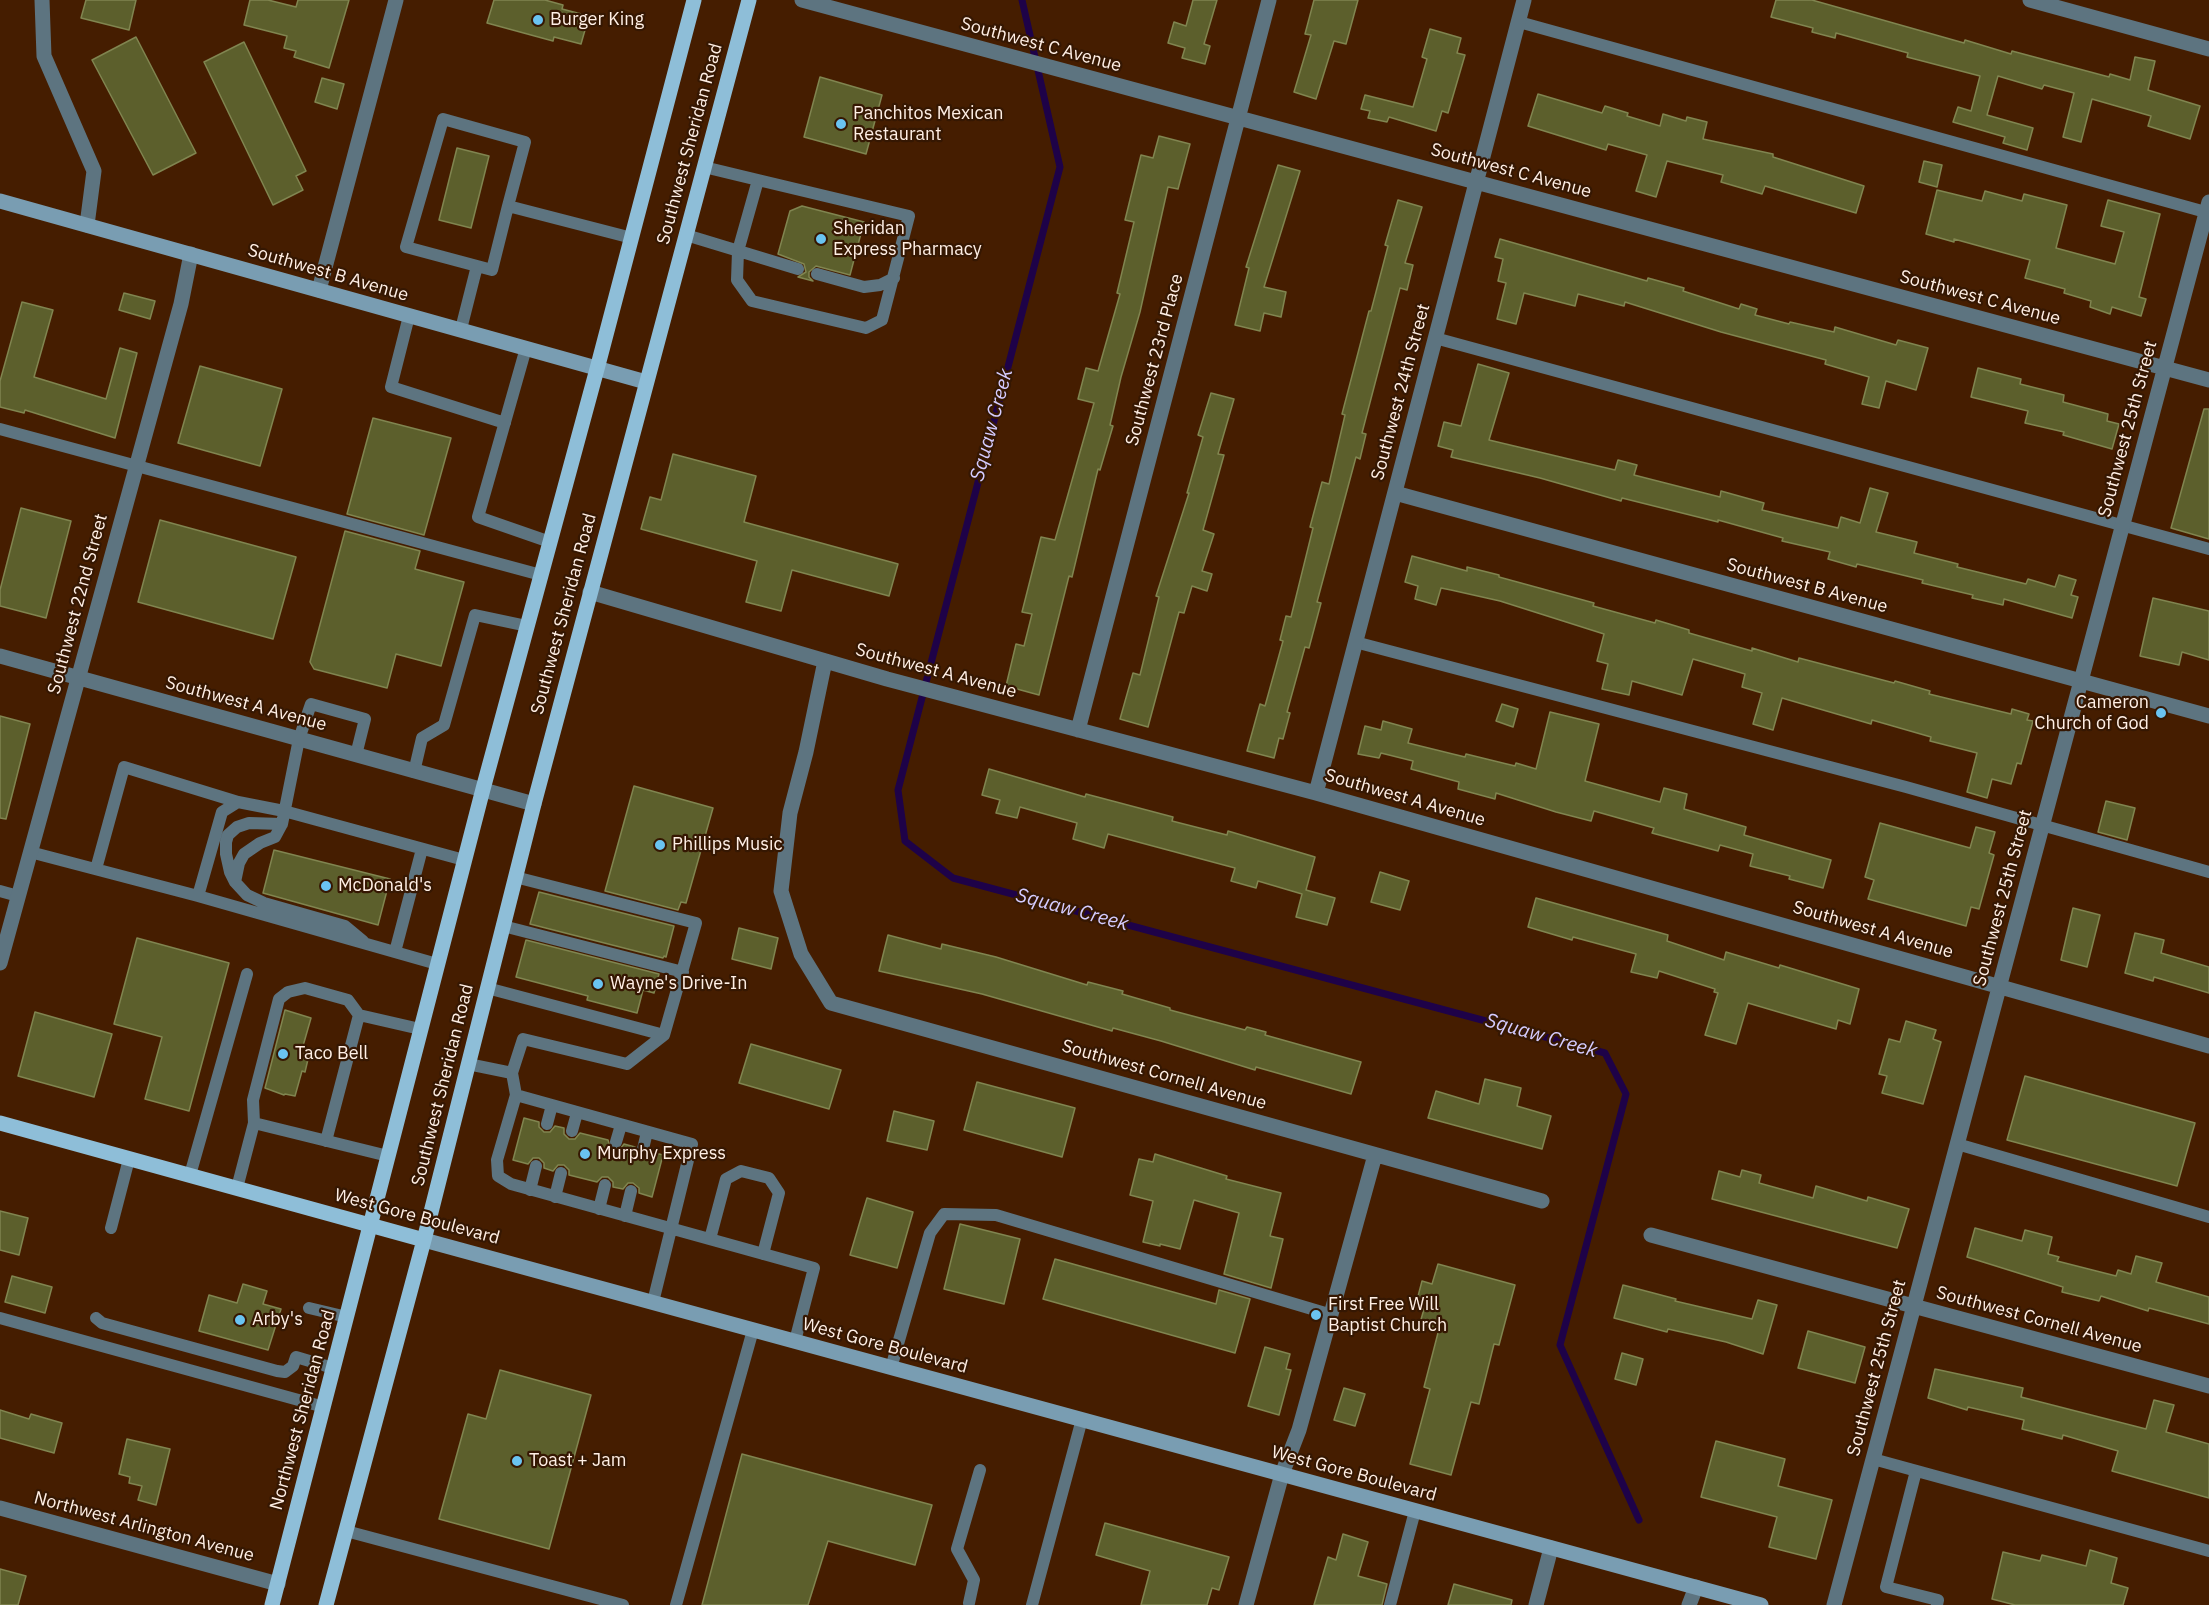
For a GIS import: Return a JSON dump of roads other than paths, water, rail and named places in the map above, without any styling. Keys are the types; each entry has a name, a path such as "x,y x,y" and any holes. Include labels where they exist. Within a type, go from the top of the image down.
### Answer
{"main road":[{"name":"Southwest Sheridan Road","path":"370,1225 464,860 694,0"},
{"name":"Southwest Sheridan Road","path":"424,1240 534,804 749,0"},
{"name":"Southwest B Avenue","path":"0,201 646,382"},
{"name":"West Gore Boulevard","path":"0,1123 1761,1605"},
{"name":"Northwest Sheridan Road","path":"272,1605 370,1225"},
{"path":"326,1605 424,1240"}],"street":[{"path":"42,0 41,27 44,56 94,171 87,225"},
{"path":"319,290 396,0"},
{"name":"Southwest C Avenue","path":"802,0 2209,380"},
{"name":"Southwest 23rd Place","path":"1078,730 1269,0"},
{"name":"Southwest 24th Street","path":"1316,793 1524,0"},
{"path":"2030,0 2209,49"},
{"name":"Southwest 25th Street","path":"1834,1605 2208,209"},
{"name":"Southwest 22nd Street","path":"0,963 181,304 191,254"},
{"name":"Southwest B Avenue","path":"1395,493 2209,716"},
{"name":"Southwest A Avenue","path":"590,592 887,679 1316,793 2209,1046"},
{"name":"Southwest A Avenue","path":"0,656 534,804"},
{"name":"Southwest Cornell Avenue","path":"825,661 806,752 789,813 782,891 801,954 831,1003 1542,1201"},
{"path":"1246,1605 1282,1474 1299,1430 1332,1315 1375,1155"},
{"name":"Southwest Cornell Avenue","path":"1651,1235 2209,1386"},
{"name":"Northwest Arlington Avenue","path":"0,1508 278,1584"},
{"path":"1536,1605 1551,1548"},
{"path":"1689,1605 1696,1587"}],"lane":[{"path":"1519,22 2208,209"},
{"path":"443,119 525,142 508,206 492,270 406,247 443,119"},
{"path":"704,167 909,216 882,320 866,328 752,301 737,280 738,251 758,180"},
{"path":"508,206 632,238"},
{"path":"686,235 798,269"},
{"path":"461,329 477,266"},
{"path":"817,274 864,287 880,285 894,278"},
{"path":"409,315 391,387 505,423"},
{"path":"1435,338 2209,549"},
{"path":"526,348 478,517 550,542"},
{"path":"0,429 541,575"},
{"path":"414,772 422,738 444,724 475,615 527,626"},
{"path":"1355,642 1906,788 2209,872"},
{"path":"236,882 239,863 244,854 260,843 275,837 282,824 299,739 311,704 365,719 356,754"},
{"path":"96,869 124,767 238,802 284,811 464,860"},
{"path":"198,896 222,812 238,802"},
{"path":"282,824 249,823 237,827 228,836 226,854 230,872 236,882 247,895 264,903 345,926 366,944"},
{"path":"395,952 422,849"},
{"path":"30,852 198,896 437,964"},
{"path":"515,877 696,923 664,1035 627,1064 524,1039 512,1073 516,1095 497,1160 498,1176 511,1184 530,1190 814,1268 795,1341"},
{"path":"0,891 18,896"},
{"path":"503,926 683,972"},
{"path":"190,1175 247,974"},
{"path":"237,1188 254,1124 253,1100 279,999 288,992 305,988 348,1000 359,1015 420,1029"},
{"path":"487,988 664,1035"},
{"path":"326,1141 359,1015"},
{"path":"468,1064 512,1073"},
{"path":"516,1095 692,1144 653,1302"},
{"path":"547,1124 552,1105"},
{"path":"573,1131 577,1113"},
{"path":"254,1124 388,1156"},
{"path":"616,1142 621,1125"},
{"path":"643,1149 647,1132"},
{"path":"1957,1144 2209,1217"},
{"path":"111,1228 129,1159"},
{"path":"530,1190 536,1166"},
{"path":"710,1239 726,1179 741,1171 769,1178 779,1193 763,1254"},
{"path":"555,1197 561,1173"},
{"path":"599,1209 606,1185"},
{"path":"625,1216 631,1191"},
{"path":"891,1368 930,1233 944,1214 996,1215 1332,1315"},
{"path":"309,1308 347,1317"},
{"path":"0,1318 324,1407"},
{"path":"96,1318 102,1323 277,1371 285,1372 293,1366 296,1357 333,1368"},
{"path":"676,1605 753,1330"},
{"path":"1032,1605 1082,1419"},
{"path":"1873,1459 2209,1551"},
{"path":"972,1604 974,1580 957,1549 980,1470"},
{"path":"1916,1471 1886,1587 1938,1600 1937,1605"},
{"path":"1390,1605 1415,1511"},
{"path":"346,1531 624,1605"}],"waterway":[{"name":"Squaw Creek","path":"1022,0 1060,167 898,790 905,841 953,878 1605,1053 1626,1094 1560,1345 1639,1520"}],"place":[{"name":"Burger King","path":"538,20"},
{"name":"Panchitos Mexican Restaurant","path":"841,124"},
{"name":"Sheridan Express Pharmacy","path":"821,239"},
{"name":"Cameron Church of God","path":"2161,713"},
{"name":"Phillips Music","path":"660,845"},
{"name":"McDonald's","path":"326,886"},
{"name":"Wayne's Drive-In","path":"598,984"},
{"name":"Taco Bell","path":"283,1054"},
{"name":"Murphy Express","path":"585,1154"},
{"name":"First Free Will Baptist Church","path":"1316,1315"},
{"name":"Arby's","path":"240,1320"},
{"name":"Toast + Jam","path":"517,1461"}]}
